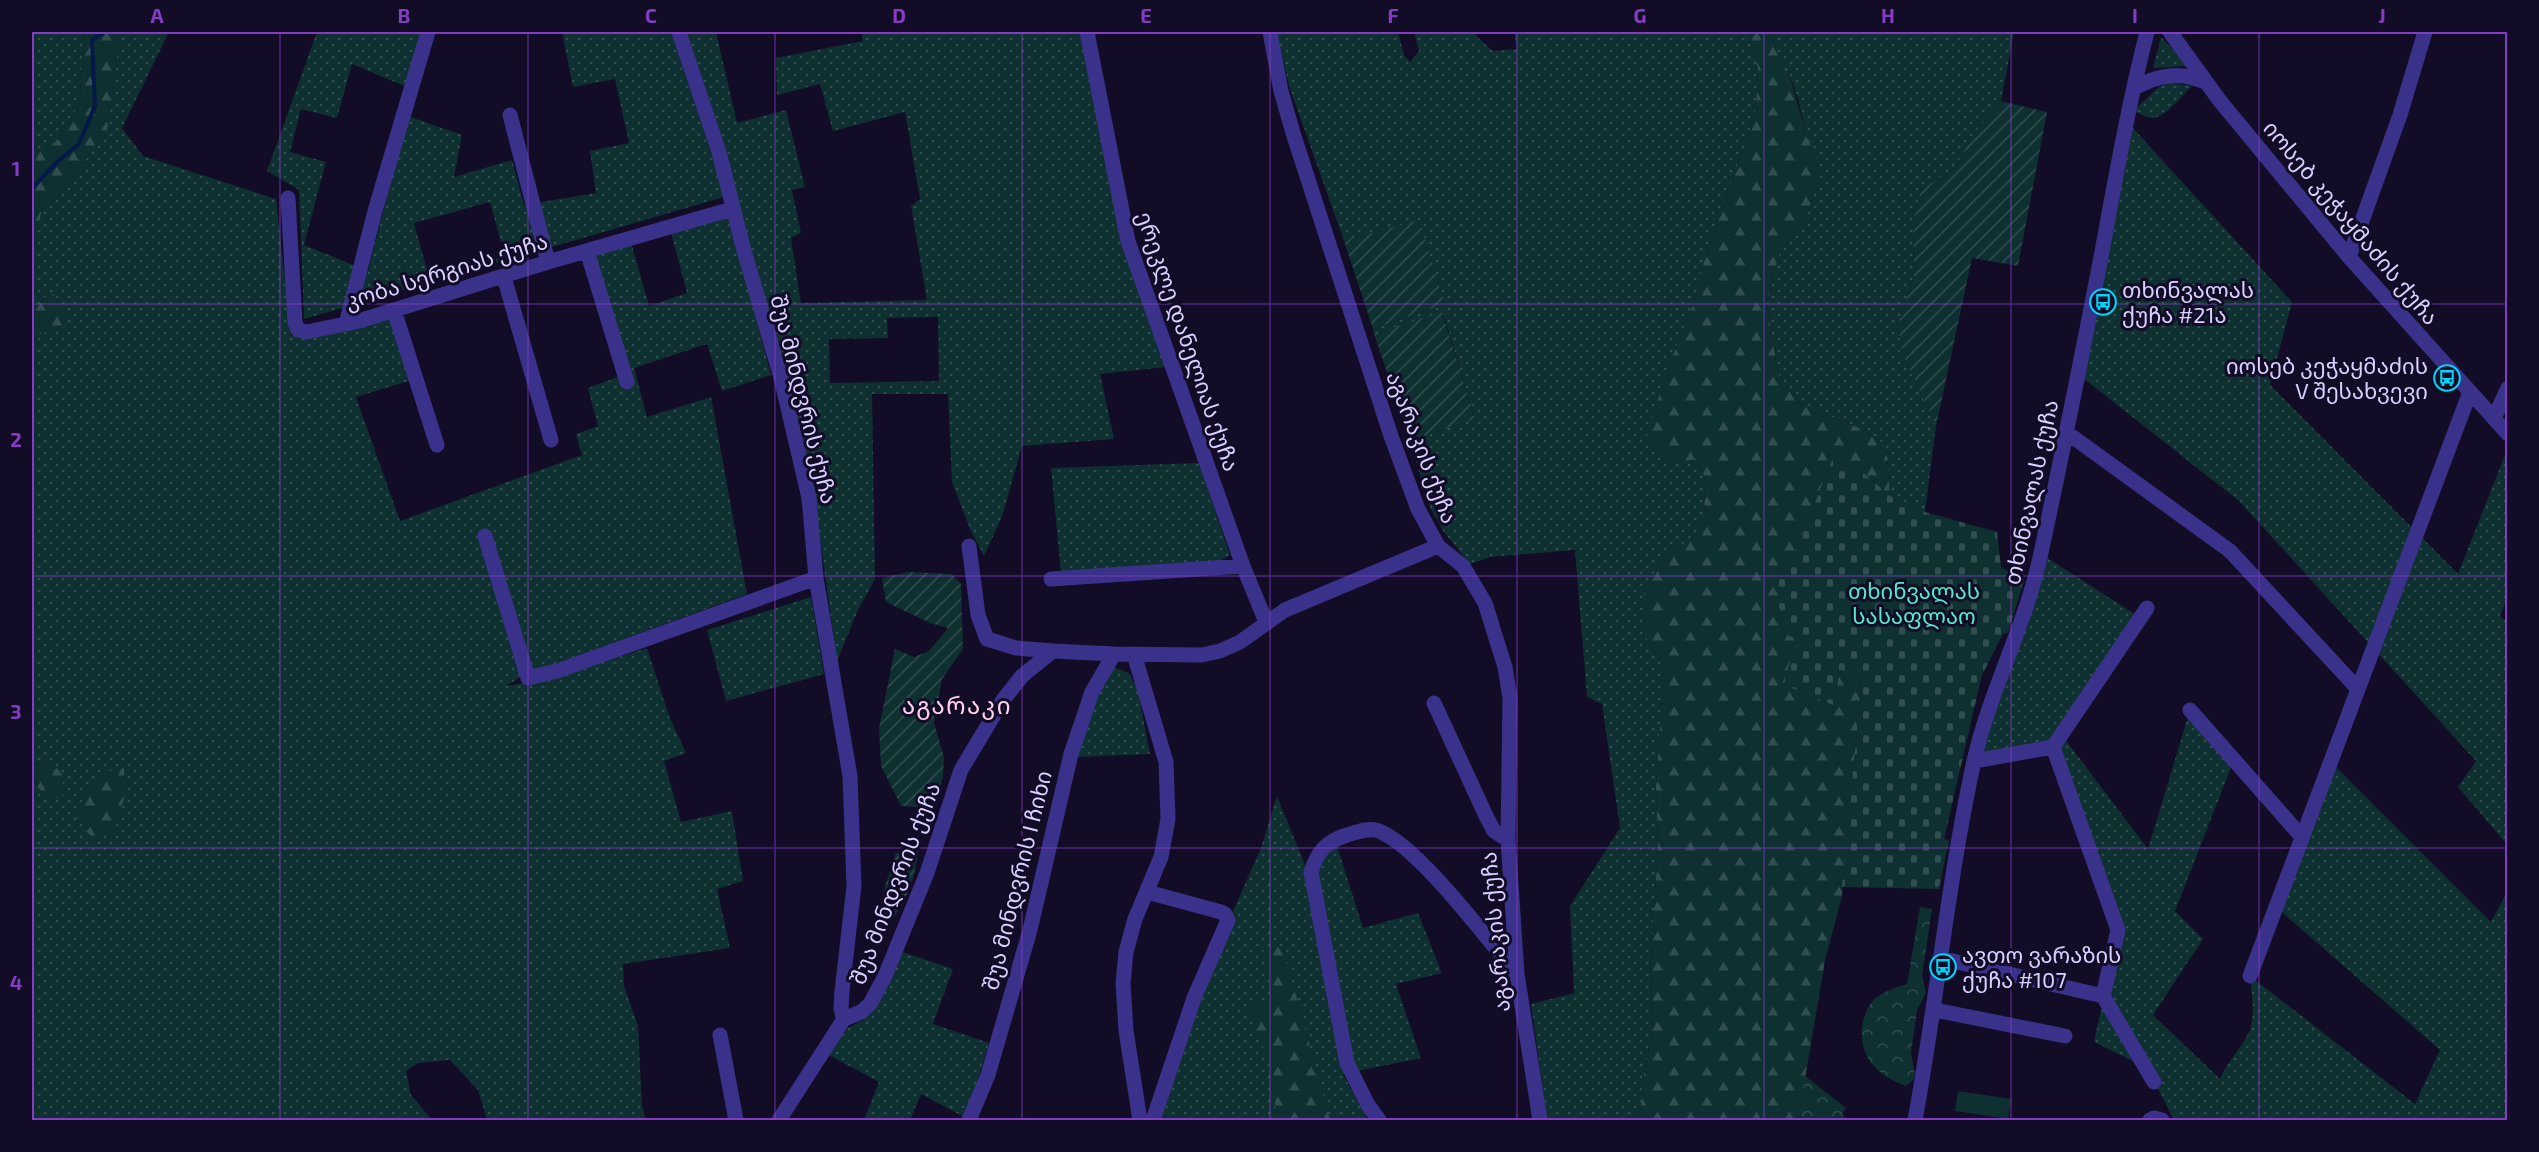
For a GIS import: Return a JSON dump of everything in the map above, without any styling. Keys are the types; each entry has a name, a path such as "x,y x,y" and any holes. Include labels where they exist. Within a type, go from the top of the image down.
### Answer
{"street":[{"path":"346,324 375,211 428,32"},
{"name":"შუა მინდვრის ქუჩა","path":"679,32 719,152 732,209 781,378 809,498 816,578 850,776 854,886 842,991 844,1019 861,1012 870,1004 885,976 927,873 961,770 1003,700 1022,676 1053,651"},
{"name":"ერეკლე დანელიას ქუჩა","path":"1087,32 1128,241 1243,566 1266,622"},
{"name":"აგარაკის ქუჩა","path":"1270,32 1281,91 1391,436 1419,508 1438,546 1463,566 1485,603 1505,667 1510,698 1508,840 1517,974 1540,1120"},
{"name":"თხინვალას ქუჩა","path":"1915,1120 1935,1010 1940,958 1974,761 1987,711 2031,595 2147,32"},
{"name":"იოსებ კეჭაყმაძის ქუჩა","path":"2170,32 2205,82 2349,257 2508,434"},
{"path":"2349,257 2400,115 2425,32"},
{"path":"2134,87 2163,76 2194,77 2205,82"},
{"path":"510,115 548,262"},
{"name":"კობა სერგიას ქუჩა","path":"288,198 295,322 298,330 307,332 346,324 732,209"},
{"path":"587,251 627,382"},
{"path":"504,277 551,440"},
{"path":"394,310 437,444"},
{"path":"2494,417 2508,388"},
{"path":"2250,976 2470,392"},
{"path":"2066,432 2230,551 2358,689"},
{"path":"485,536 528,678 557,670 816,578"},
{"path":"969,546 978,615 987,639 1016,648 1053,651 1202,655 1220,651 1240,642 1285,610 1438,546"},
{"path":"1051,579 1243,566"},
{"path":"1974,761 2053,747 2147,608"},
{"name":"შუა მინდვრის I ჩიხი","path":"969,1120 988,1075 1029,930 1071,754 1092,692 1114,654"},
{"path":"1134,654 1167,762 1168,819 1161,857 1135,919 1126,952 1123,983 1126,1031 1140,1120"},
{"path":"1434,703 1494,831 1508,840"},
{"path":"2190,710 2302,837"},
{"path":"2053,747 2118,930 2103,996 2154,1082"},
{"path":"1379,1120 1368,1105 1347,1063 1311,872 1318,852 1342,837 1368,829 1377,830 1396,841 1431,873 1517,974"},
{"path":"1147,892 1221,912 1228,920 1194,998 1153,1120"},
{"path":"1940,958 2103,996"},
{"path":"1935,1010 2065,1036"},
{"path":"779,1120 844,1019"},
{"path":"720,1035 736,1120"}],"green space":[{"path":"32,32 85,32 80,103 58,140 34,157 32,157"},
{"path":"85,32 123,32 120,35 107,131 78,170 41,213 32,258 32,157 58,140 80,103"},
{"path":"123,32 169,32 122,128 143,156 276,199 291,336 389,307 412,380 356,397 400,521 582,455 576,434 598,426 588,388 623,375 585,246 629,235 649,306 687,293 669,225 727,209 771,375 722,391 707,344 634,368 647,417 711,397 747,594 522,676 506,686 560,676 647,648 669,716 686,753 664,761 681,822 732,811 743,881 717,889 730,948 623,964 624,986 638,1026 642,1106 646,1120 487,1120 478,1090 450,1060 418,1063 406,1071 411,1095 432,1120 32,1120 32,768 37,786 51,762 32,764 32,325 34,335 50,291 32,314 32,258 40,213 78,170 107,130 120,35"},
{"path":"317,32 430,32 409,88 352,64 337,118 301,109 290,152 326,162 304,245 368,271 408,116 462,135 454,177 512,160 524,205 596,193 590,151 629,143 615,79 573,87 562,32 673,32 713,152 724,197 304,319 299,190 267,171","holes":["490,202 505,256 429,277 414,223"]},
{"path":"686,32 716,32 737,123 786,110 805,187 792,190 801,233 791,238 801,303 927,300 911,206 920,199 905,112 833,131 820,84 777,95 776,58 863,41 861,32 1076,32 1081,35 1166,367 1100,374 1114,439 1022,446 1002,517 984,556 970,529 952,482 948,394 872,394 875,579 858,610 837,661 814,495","holes":["938,317 939,381 830,383 829,339 888,338 887,318"]},
{"path":"1277,32 1398,32 1404,55 1410,62 1419,51 1414,32 1475,32 1477,37 1493,51 1517,49 1514,32 1749,32 1758,67 1756,107 1748,137 1709,242 1693,305 1669,365 1696,459 1705,478 1704,518 1692,539 1647,641 1664,666 1656,787 1658,844 1650,977 1653,1027 1643,1079 1640,1120 1547,1120 1531,1004 1574,993 1570,906 1620,828 1602,704 1587,697 1575,550 1490,557 1470,564 1443,531 1430,507 1410,441 1475,419 1443,313 1374,334 1373,329 1445,304 1419,221 1344,241 1289,86"},
{"path":"1749,32 1772,32 1775,48 1788,70 1806,133 1818,164 1817,188 1803,223 1780,250 1767,303 1778,374 1800,404 1859,428 1886,445 1890,496 1865,474 1832,460 1795,552 1779,572 1799,639 1833,704 1840,669 1862,677 1842,896 1825,961 1798,1120 1640,1120 1643,1079 1653,1027 1650,977 1658,844 1656,787 1664,666 1647,641 1644,588 1666,553 1692,539 1704,518 1705,478 1696,459 1668,465 1646,438 1669,365 1693,305 1709,242 1748,137 1756,107 1758,68"},
{"path":"1772,32 2014,32 2001,101 1973,135 1955,168 1921,190 1913,221 1914,276 1898,325 1902,353 1936,426 1925,512 1890,496 1886,445 1859,428 1800,404 1778,374 1767,303 1780,250 1803,223 1806,133 1798,99 1788,70 1775,48"},
{"path":"2161,37 2188,66 2153,68"},
{"path":"2170,83 2192,86 2162,115 2151,118 2133,111 2160,86"},
{"path":"2001,101 2047,112 2018,266 1972,258 1936,426 1902,353 1898,325 1914,276 1913,221 1921,190 1955,168 1973,135"},
{"path":"2130,125 2292,302 2270,385 2458,574 2507,450 2508,596 2500,616 2508,623 2508,836 2504,841 2458,787 2476,761 2239,501 2078,374"},
{"path":"1419,220 1445,304 1373,329 1344,241"},
{"path":"50,291 70,313 63,329 34,335 32,314"},
{"path":"1442,312 1475,419 1410,441 1374,334"},
{"name":"თხინვალას სასაფლაო","path":"1832,460 1865,474 1890,496 1925,512 1997,532 2001,567 2024,580 2008,633 2003,634 1982,675 1944,839 1949,840 1939,889 1842,887 1862,678 1840,670 1833,705 1782,684 1799,639 1789,636 1779,607 1779,572 1795,552"},
{"path":"1199,463 1230,555 1214,564 1061,574 1051,468"},
{"path":"2041,554 2141,618 2061,734 2148,849 2190,710 2234,760 2175,911 2203,939 2153,1015 2220,1079 2245,1040 2252,1022 2250,976 2415,1104 2440,1050 2276,907 2331,762 2491,922 2507,892 2507,1120 2174,1120 2152,1077 2143,1066 2094,1042 2118,930 2053,747 1974,761"},
{"path":"908,572 952,574 961,584 963,649 942,679 934,723 944,757 943,777 934,808 901,806 881,766 879,728 895,649 914,657 929,651 948,628 930,623 886,602 882,578"},
{"path":"811,597 824,674 726,701 707,630"},
{"path":"1114,667 1129,673 1138,691 1150,754 1077,757 1090,703"},
{"path":"51,762 62,774 64,795 48,801 37,786 32,764"},
{"path":"124,767 124,798 114,832 92,838 76,817 87,789 96,778"},
{"path":"1277,796 1309,875 1322,856 1337,846 1363,928 1418,913 1442,973 1396,984 1421,1058 1343,1074 1368,1120 1157,1120 1231,916 1261,848"},
{"path":"918,851 907,894 890,922 882,930 882,900 896,853"},
{"path":"1920,907 1932,909 1922,976 1926,993 1917,1010 1911,1053 1915,1075 1906,1086 1886,1076 1871,1063 1863,1045 1862,1034 1865,1013 1873,1001 1893,988 1907,984"},
{"path":"1278,943 1287,962 1330,1120 1276,1120 1273,1074 1248,1006 1274,1000 1262,952"},
{"path":"903,952 953,969 933,1024 989,1043 966,1118 921,1094 910,1120 864,1120 879,1082 827,1054 848,1028 863,1020 874,1005"},
{"path":"1805,1076 1846,1108 1842,1114 1847,1120 1798,1120"},
{"path":"1958,1091 2011,1099 2008,1119 1955,1111"}],"waterway":[{"path":"32,188 58,161 79,144 95,106 92,40 104,32"}],"place":[{"name":"თხინვალას ქუჩა #21ა","path":"2103,302"},
{"name":"იოსებ კეჭაყმაძის V შესახვევი","path":"2447,378"},
{"name":"ავთო ვარაზის ქუჩა #107","path":"1943,967"}],"district":[{"name":"აგარაკი","path":"957,704"}]}
